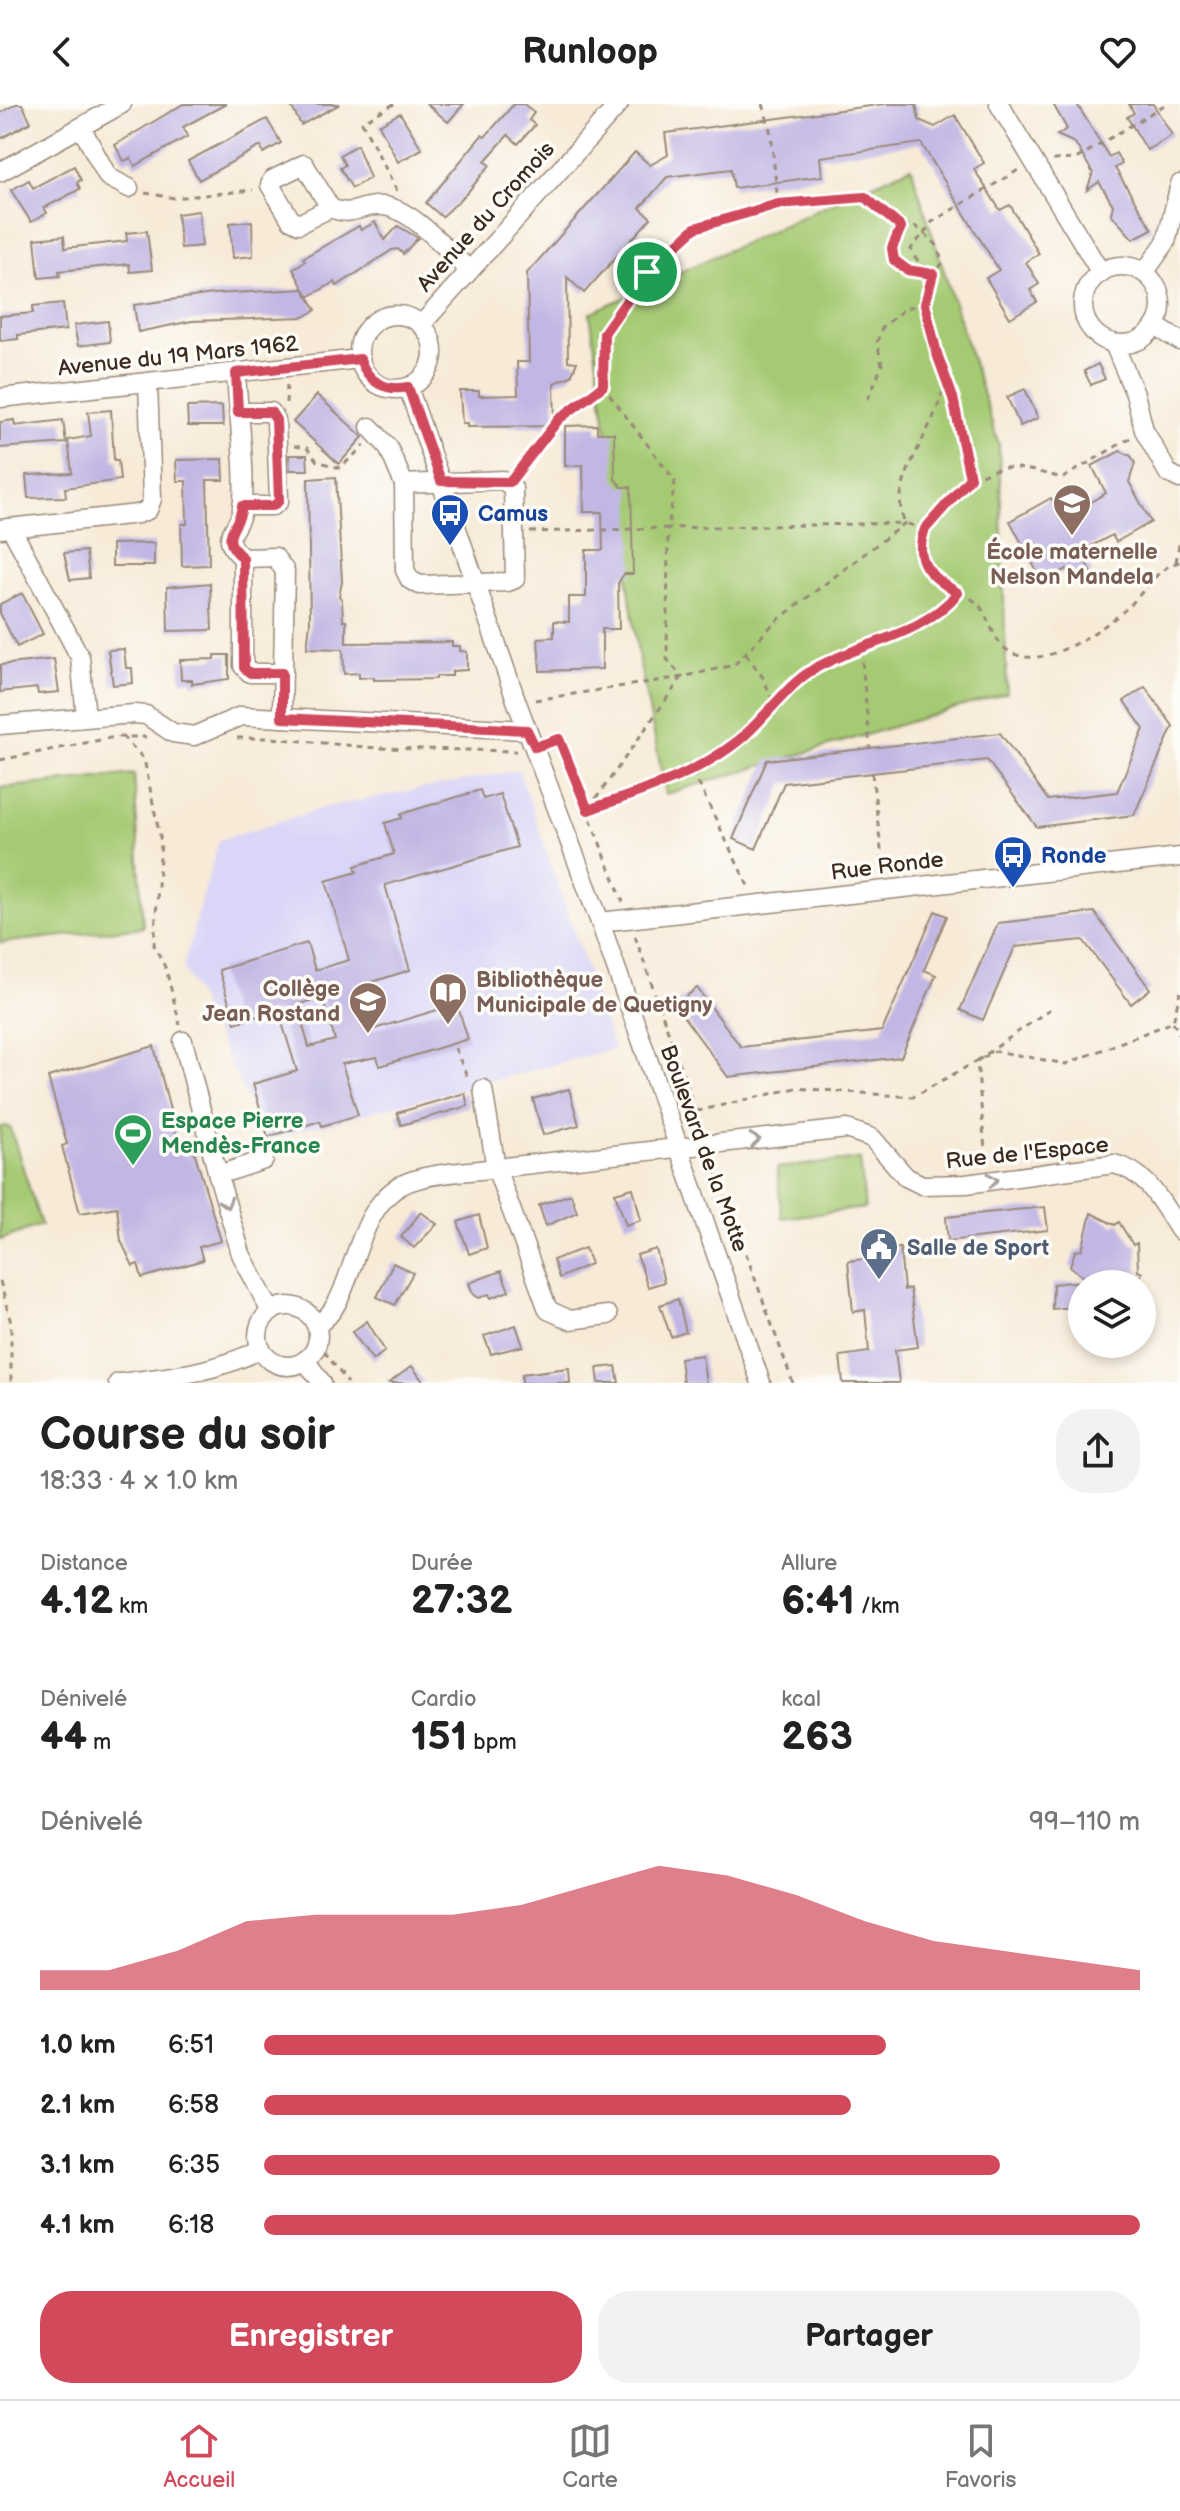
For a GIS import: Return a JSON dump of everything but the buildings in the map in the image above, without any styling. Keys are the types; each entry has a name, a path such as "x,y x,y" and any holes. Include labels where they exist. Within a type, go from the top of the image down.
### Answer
{"street":[{"path":"0,172 122,104"},
{"name":"Avenue du Cromois","path":"421,325 619,104"},
{"path":"999,104 1101,273"},
{"path":"81,127 108,177 129,188"},
{"path":"328,207 296,224 271,182 304,164 328,207 347,214 376,206 397,209 469,270"},
{"path":"1144,273 1166,242 1180,184"},
{"path":"1114,344 1137,341 1155,326 1161,304 1159,293 1144,273 1124,266 1101,273 1085,293 1086,319 1092,330 1114,344 1135,394 1144,430 1168,473 1180,479"},
{"path":"402,316 421,325 429,335 433,356 424,377 408,387 394,389 373,381 360,359 363,338 379,320 402,316"},
{"path":"1155,326 1180,341"},
{"name":"Avenue du 19 Mars 1962","path":"0,398 360,359"},
{"path":"236,373 242,506 230,538 232,548 243,558 275,557 283,565 282,718"},
{"path":"86,717 80,657 6,529 138,514 148,510 152,499 148,382"},
{"name":"Boulevard de la Motte","path":"408,387 517,703 600,922 677,1148 728,1281 761,1383"},
{"path":"238,412 271,412 276,420 279,501 273,506 242,506"},
{"path":"370,435 388,447 404,484 407,576 420,585 515,579 513,488 510,482 404,484"},
{"path":"243,558 244,668 250,673 282,673"},
{"path":"0,725 142,714 173,733 194,736 241,716 531,739"},
{"name":"Rue Ronde","path":"600,922 1180,857"},
{"path":"183,1041 241,1254 271,1312"},
{"path":"483,1089 496,1168 548,1310 570,1320 608,1315"},
{"name":"Rue de l'Espace","path":"317,1333 333,1312 369,1221 382,1200 412,1180 496,1168 847,1129 872,1138 906,1177 922,1185 945,1186 1114,1164 1135,1171 1150,1185 1180,1231"},
{"path":"218,1175 264,1160"},
{"path":"295,1306 304,1310 317,1333 305,1360 297,1365 278,1364 261,1349 260,1324 271,1312 295,1306"},
{"path":"118,1383 193,1379 261,1349"},
{"path":"305,1360 322,1383"}],"path":[{"path":"394,104 362,122 398,186 397,209"},
{"path":"763,104 771,134 778,204"},
{"path":"129,188 174,198 249,192 271,182"},
{"path":"682,677 667,659 668,528 675,481 603,386 604,333 647,272 695,228 778,204 865,197 901,227 892,248 894,260 907,270 933,274"},
{"path":"933,274 911,253 924,233 936,244 943,258 942,268 933,274 925,304 946,375 970,478"},
{"path":"868,399 882,365 877,342 882,328 905,308 925,304"},
{"path":"905,523 899,496 922,445 946,375"},
{"path":"286,405 287,378"},
{"path":"510,482 559,419 603,386"},
{"path":"1144,430 1063,478 1014,468 970,478 925,529 921,545 924,567 932,576 977,603 1004,649 1023,657 1039,657 1088,637 1127,609 1154,579 1178,562 1180,539"},
{"path":"286,446 307,448 317,461 340,468 370,435"},
{"path":"517,703 682,677 734,665 775,622 905,523"},
{"path":"515,533 905,523 925,529"},
{"path":"588,810 693,772 739,740 804,675 926,621 958,593"},
{"path":"861,650 870,748"},
{"path":"745,653 764,679 775,707"},
{"path":"588,810 682,677"},
{"path":"122,736 144,759 161,842 154,945 166,969 183,1041"},
{"path":"0,760 122,736 155,741"},
{"path":"229,739 271,738 376,748 504,753 531,739 559,739 629,918"},
{"path":"693,772 757,904"},
{"path":"872,773 887,890"},
{"path":"1180,992 1173,1022 1180,1035"},
{"path":"977,1061 1050,1009"},
{"path":"667,1119 796,1088 913,1097 996,1051 1066,1064 1173,1022"},
{"path":"455,1048 468,1081 483,1089"},
{"path":"977,1061 986,1161"},
{"path":"0,1281 11,1323 11,1383"},
{"path":"317,1333 348,1383"}],"shaded area":[{"path":"519,770 614,1049 267,1139 183,967 219,840 326,807"}],"green space":[{"path":"911,167 999,445 1007,693 666,794 639,660 590,313"},
{"path":"134,774 143,927 0,943 0,788"},
{"path":"0,1127 10,1127 41,1225 0,1240"},
{"path":"860,1159 865,1208 782,1218 777,1168"}],"place":[{"name":"École maternelle Nelson Mandela","path":"1072,537"},
{"name":"Camus","path":"450,547"},
{"name":"Ronde","path":"1013,889"},
{"name":"Bibliothèque Municipale de Quetigny","path":"448,1026"},
{"name":"Collège Jean Rostand","path":"368,1035"},
{"name":"Espace Pierre Mendès-France","path":"133,1167"},
{"name":"Salle de Sport","path":"879,1281"}],"route":[{"path":"865,197 901,227 893,243 891,254 894,260 907,270 933,274 925,304 937,354 953,398 970,478 925,529 922,561 927,572 958,593 947,606 905,634 835,659 804,675 739,740 693,772 588,810 559,739 535,747 527,730 282,718 282,673 250,673 244,668 243,558 230,544 230,532 241,516 242,506 273,506 279,501 276,416 271,412 238,412 236,373 360,359 365,372 383,387 408,387 441,481 510,482 559,419 603,386 604,333 647,272 695,228 778,204 865,197"}]}
